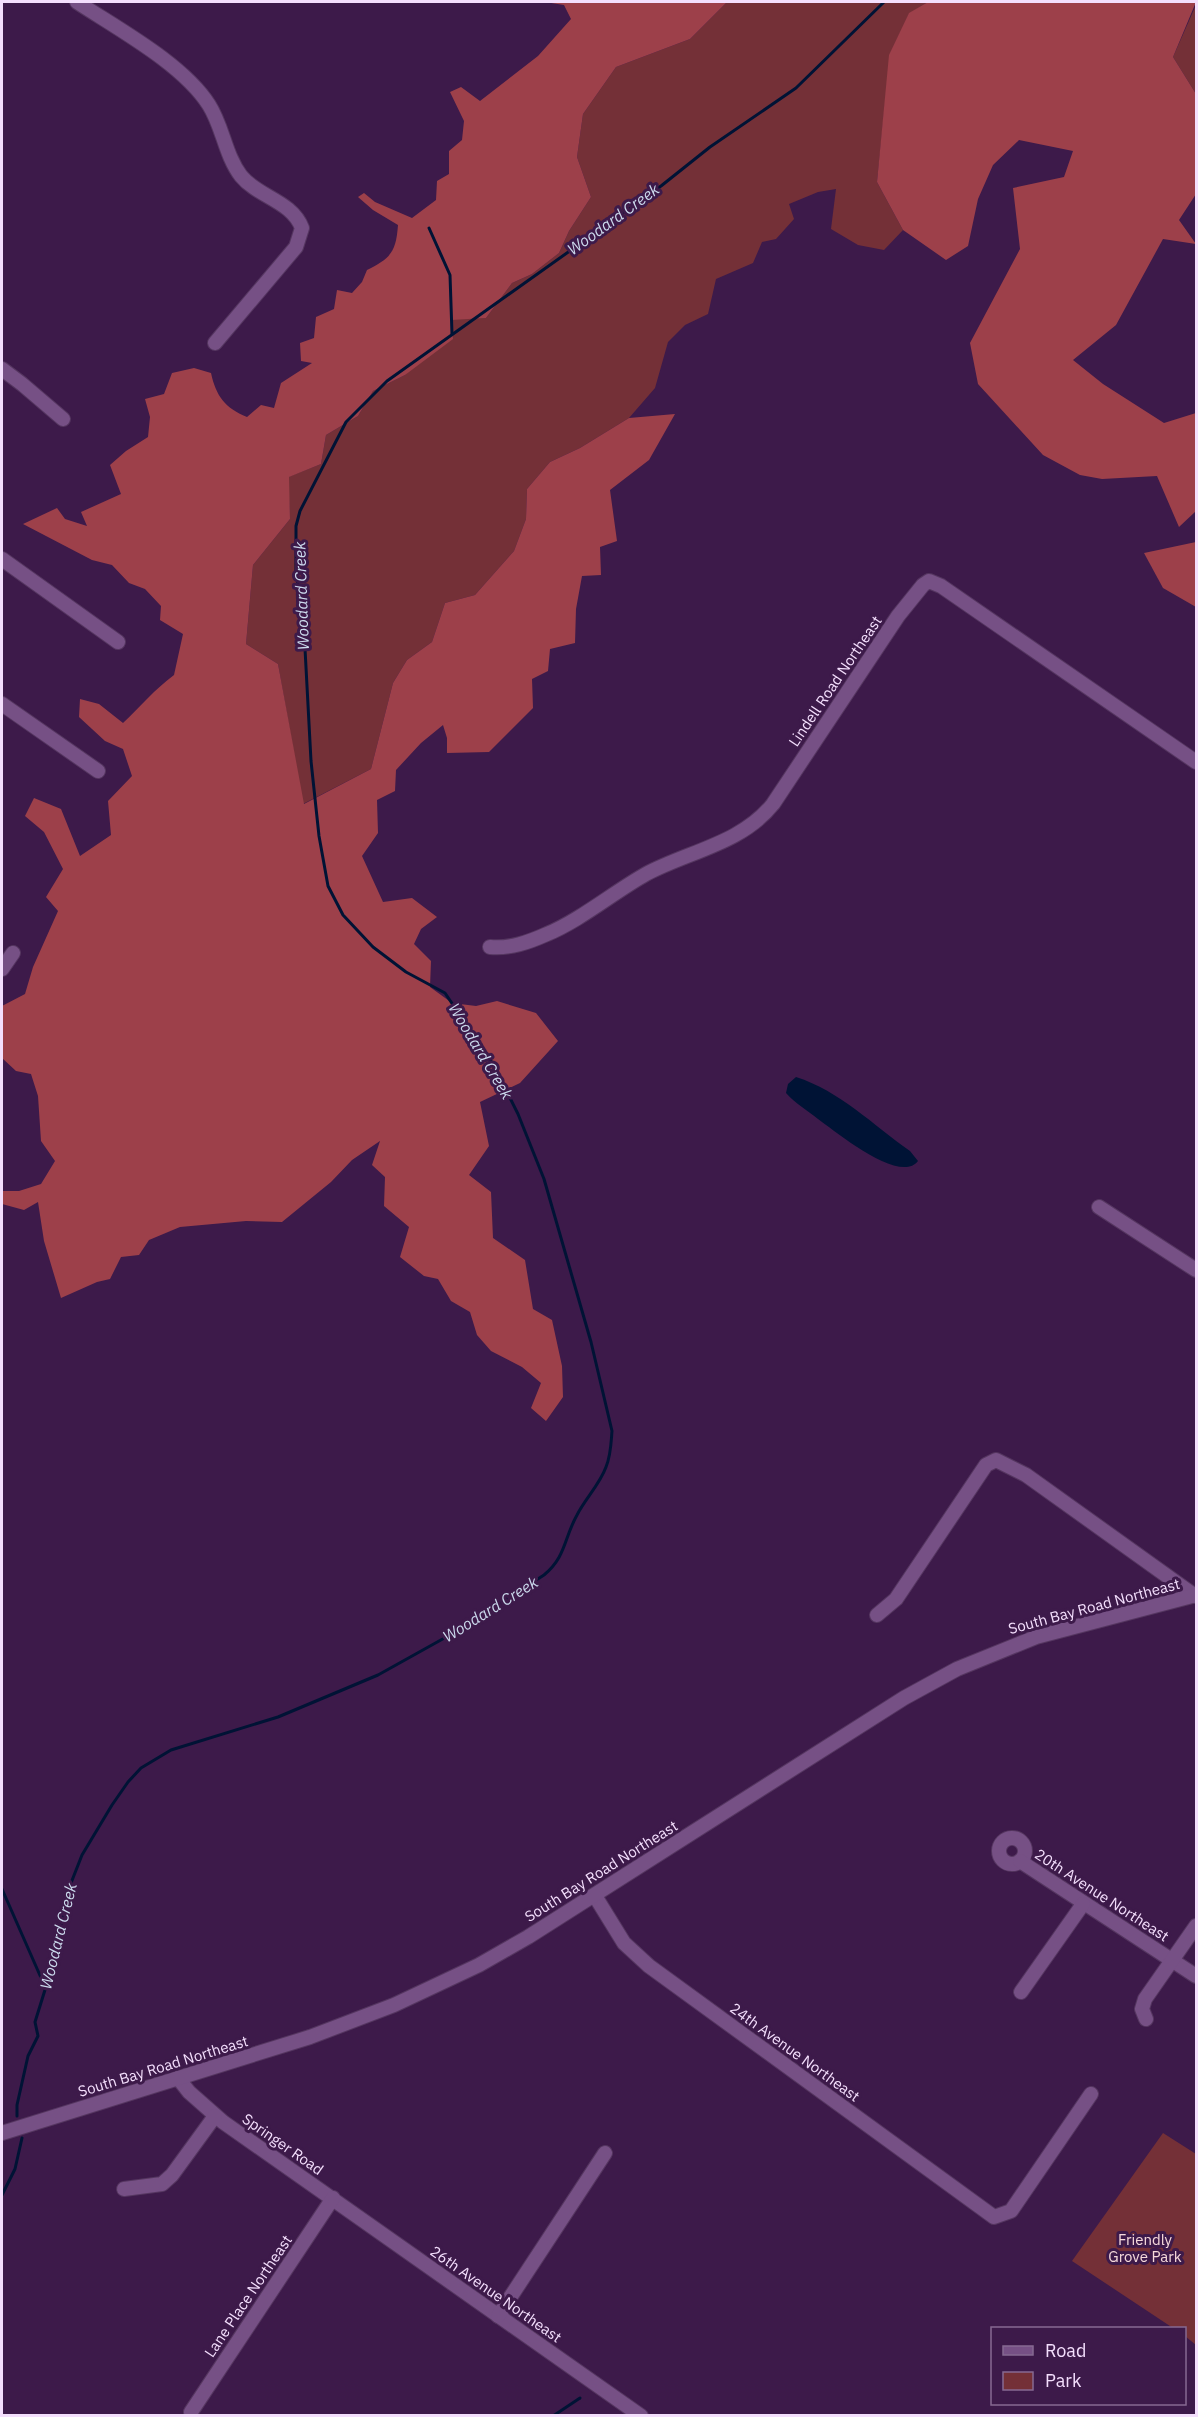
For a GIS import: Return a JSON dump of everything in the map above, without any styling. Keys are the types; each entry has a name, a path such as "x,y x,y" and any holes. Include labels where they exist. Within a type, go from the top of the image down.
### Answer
{"street":[{"path":"77,2 183,75 210,106 233,163 242,177 297,217 302,228 296,247 215,343"},
{"path":"2,369 63,419"},
{"path":"2,560 118,642"},
{"name":"Lindell Road Northeast","path":"490,947 515,946 551,933 645,875 668,863 723,842 748,827 773,804 898,616 923,585 929,581 941,585 1197,762"},
{"path":"2,704 98,771"},
{"path":"2,969 13,953"},
{"path":"1099,1207 1197,1270"},
{"path":"877,1615 896,1599 986,1465 996,1460 1026,1475 1196,1596"},
{"name":"South Bay Road Northeast","path":"2,2133 310,2037 394,2005 479,1965 595,1896 904,1698 957,1669 1036,1637 1196,1596"},
{"name":"20th Avenue Northeast","path":"1020,1861 1197,1976"},
{"name":"24th Avenue Northeast","path":"595,1896 624,1943 649,1966 994,2217 1011,2211 1091,2094"},
{"path":"1021,1992 1083,1904"},
{"path":"1146,2019 1142,2009 1145,1999 1197,1926"},
{"path":"124,2189 162,2184 172,2175 215,2116 178,2079"},
{"name":"Springer Road","path":"215,2116 333,2198"},
{"path":"498,2316 605,2153"},
{"name":"26th Avenue Northeast","path":"333,2198 641,2415"},
{"name":"Lane Place Northeast","path":"191,2412 333,2198"}],"green space":[{"path":"727,2 928,2 909,14 890,54 877,182 903,230 884,250 858,245 831,229 836,189 818,192 789,204 794,219 776,239 762,242 753,263 716,279 708,314 685,325 668,342 655,388 629,418 580,448 550,462 527,489 526,519 514,551 475,595 445,603 432,642 407,660 393,683 371,769 303,804 278,664 246,644 253,565 290,519 288,477 321,464 326,435 358,416 373,391 405,375 451,319 486,318 512,283 532,274 559,253 569,231 591,197 577,157 583,114 616,67 690,39"},
{"path":"1196,5 1196,94 1173,57"},
{"name":"Friendly Grove Park","path":"1163,2133 1196,2154 1196,2345 1186,2337 1186,2327 1171,2327 1072,2261"}],"shaded area":[{"path":"545,2 727,2 690,39 616,67 583,114 577,157 591,197 569,231 559,253 532,274 512,283 486,318 451,320 453,339 405,375 373,391 358,416 326,435 321,464 289,477 290,519 253,565 246,644 278,664 304,804 371,769 393,683 407,660 432,642 445,603 475,595 514,551 526,519 527,489 550,462 580,448 629,418 675,414 649,460 610,490 617,541 600,547 601,575 582,576 576,609 575,643 550,649 548,671 532,679 533,708 489,752 447,753 447,738 443,725 421,743 396,770 395,791 377,800 378,833 362,856 383,902 412,898 437,917 421,929 414,944 431,961 430,987 452,1003 476,1006 497,1001 536,1013 558,1041 520,1083 480,1102 489,1146 469,1175 491,1192 493,1238 525,1260 533,1309 552,1320 562,1366 563,1397 546,1421 531,1408 541,1383 522,1367 491,1351 477,1335 470,1312 451,1301 438,1279 424,1276 400,1257 409,1227 384,1206 385,1177 372,1165 380,1141 352,1160 331,1182 282,1222 246,1221 180,1227 149,1240 139,1255 121,1257 110,1279 97,1282 61,1298 44,1241 38,1202 24,1210 2,1204 2,1191 19,1191 41,1184 55,1161 41,1141 38,1096 31,1074 16,1071 2,1058 2,1006 25,994 33,967 58,911 46,897 63,869 44,832 25,816 34,798 61,809 80,856 111,835 108,801 132,776 123,749 105,741 79,717 80,699 99,704 123,723 174,675 183,634 160,620 161,606 145,589 129,583 112,565 92,560 23,524 57,508 65,519 87,526 81,512 121,494 110,465 148,437 150,417 145,399 164,394 172,373 194,368 211,373 219,395 227,405 247,417 261,405 274,408 281,383 312,363 301,361 300,343 314,338 316,317 334,309 337,290 352,293 362,282 367,270 387,258 394,248 398,225 373,210 358,197 364,193 375,202 412,218 436,200 437,181 449,174 449,151 462,140 464,121 450,92 461,87 480,101 538,56 571,19 564,5"},
{"path":"928,2 1196,2 1173,57 1196,94 1196,194 1179,220 1196,244 1163,239 1116,325 1073,360 1103,384 1164,423 1196,413 1196,511 1179,527 1157,476 1102,479 1080,475 1043,455 978,384 970,343 1020,249 1013,188 1064,177 1073,151 1019,140 993,165 978,199 968,246 946,260 903,230 877,182 889,55 909,13"},
{"path":"1196,542 1196,607 1163,588 1144,553"}],"water":[{"path":"796,1077 842,1100 910,1151 918,1161 909,1167 897,1166 868,1154 852,1144 786,1093 788,1084"}],"waterway":[{"name":"Woodard Creek","path":"17,2116 17,2105 28,2056 38,2036 35,2022 49,1977 71,1883 82,1855 128,1782 141,1768 171,1750 278,1717 378,1675 457,1631 544,1575 561,1554 573,1523 603,1473 610,1454 612,1431 591,1342 544,1179 518,1114 493,1064 445,993 406,972 373,947 343,915 328,886 319,836 311,761 304,630 296,570 296,526 300,511 346,422 387,381 661,186 710,147 796,88 884,2"},
{"path":"429,228 450,275 452,334"},
{"path":"2,1889 44,1988"},
{"name":"Woodard Creek","path":"2,2195 15,2169 22,2138"},
{"path":"553,2416 580,2398"}]}
